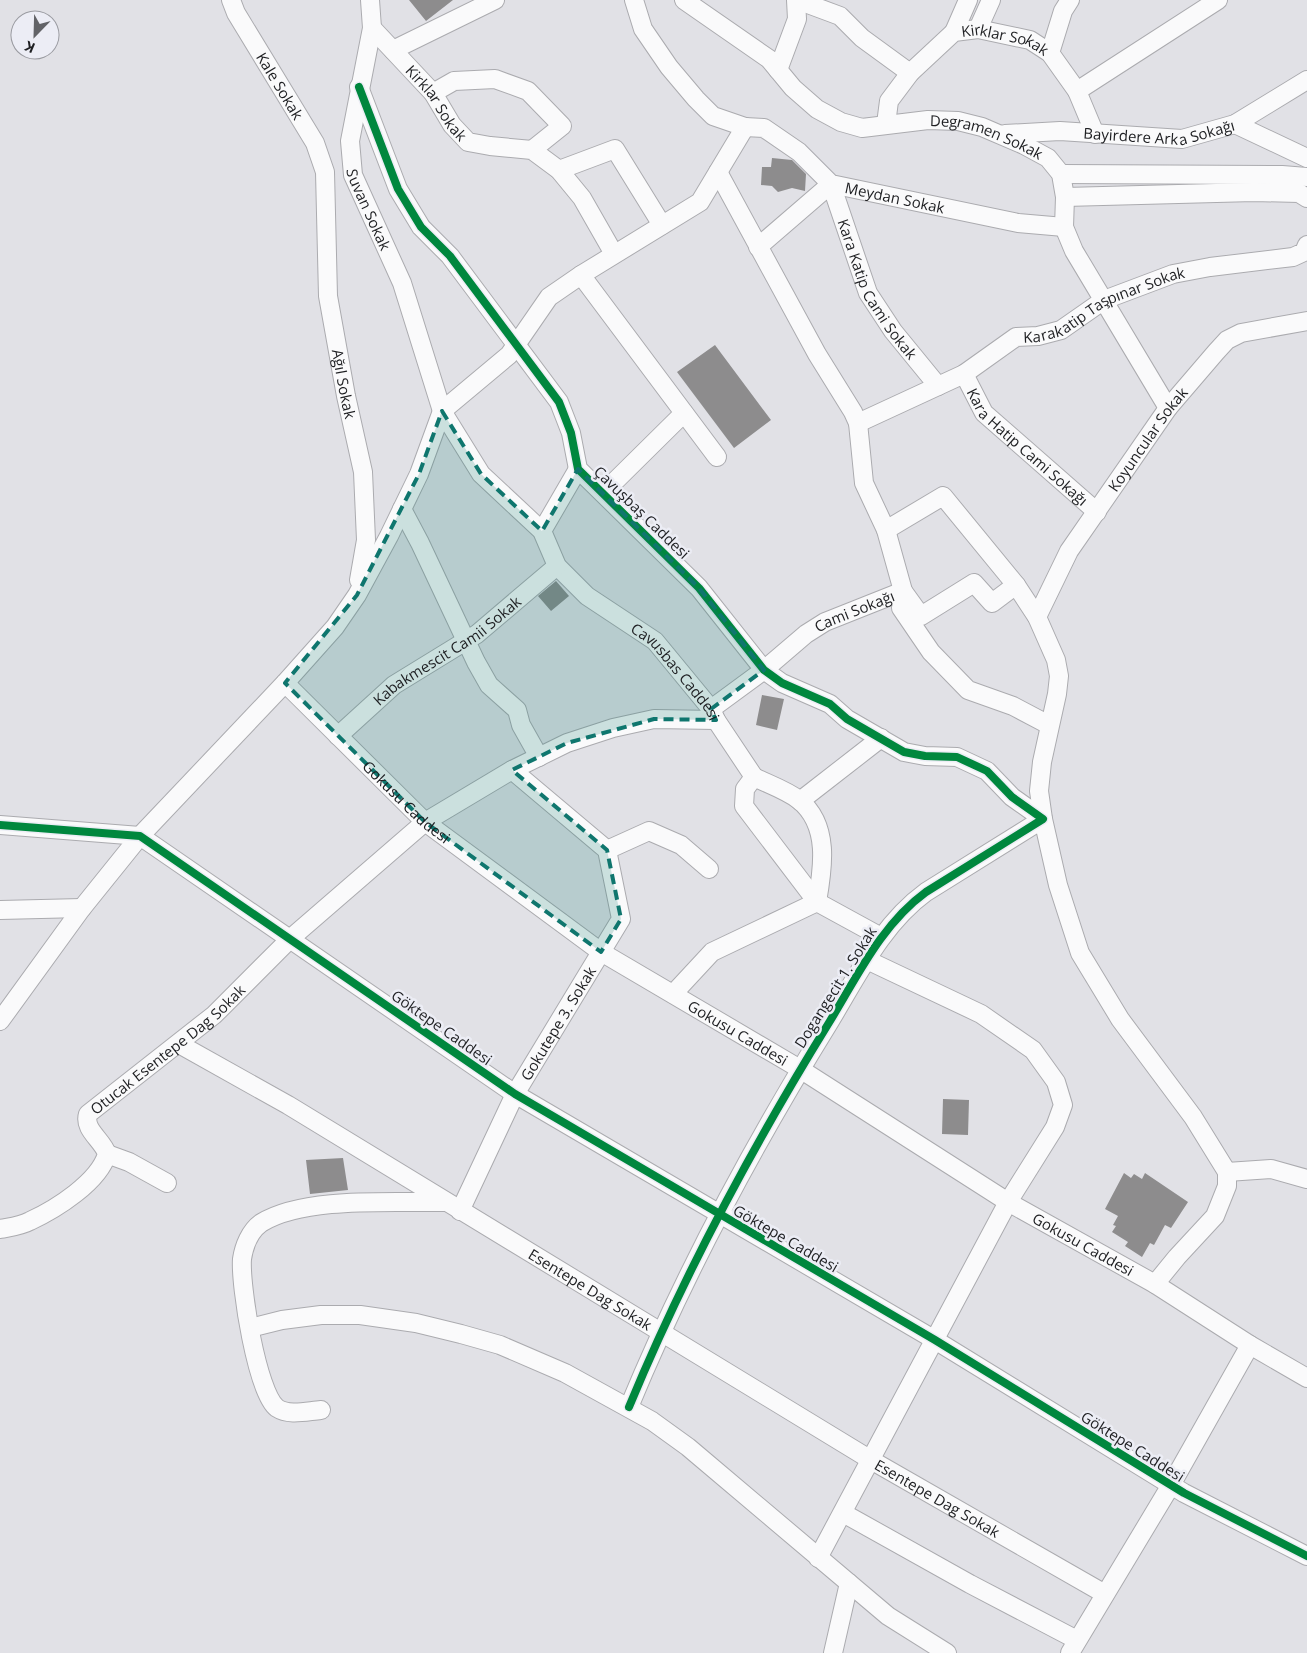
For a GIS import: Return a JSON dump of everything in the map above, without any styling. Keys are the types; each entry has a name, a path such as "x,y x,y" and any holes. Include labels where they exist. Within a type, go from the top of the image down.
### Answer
{"street":[{"name":"Kale Sokak","path":"231,0 249,36 315,142 326,172"},
{"name":"Suvan Sokak","path":"370,0 372,28 350,141 353,175 402,283 442,411"},
{"path":"393,50 494,0"},
{"name":"Meydan Sokak","path":"634,0 643,29 668,67 713,116 745,128 764,128 799,152 831,184 1018,224 1064,227"},
{"name":"Degramen Sokak","path":"684,0 769,60 794,88 817,109 841,122 862,128 928,120 958,121 982,127 1024,144 1048,158 1061,174"},
{"path":"778,70 797,19 797,0 840,16 862,38 910,73"},
{"path":"954,32 968,0"},
{"path":"978,29 992,0"},
{"path":"1050,53 1063,11 1070,0"},
{"path":"1077,91 1218,0"},
{"name":"Kirklar Sokak","path":"372,28 433,93 452,126 468,142 532,150"},
{"name":"Kirklar Sokak","path":"886,124 889,101 910,73 954,32 978,29 1030,40 1050,53 1077,91 1095,134"},
{"path":"433,93 454,81 495,79 528,91 562,126 532,150 559,170 582,198 614,254"},
{"name":"Bayirdere Arka Sokağı","path":"999,134 1060,131 1182,139 1235,124 1307,80"},
{"name":"Çavuşbaş Caddesi","path":"359,87 398,189 421,227 450,256 559,402 571,433 578,469 699,588 764,670 782,683 830,704 847,719 904,752 925,756 958,757 988,771 1012,797 1043,819"},
{"path":"1235,124 1307,158"},
{"path":"0,1021 82,908 140,836 335,627 357,595 402,510 419,474 442,411 509,355 549,297 614,254 700,202 745,128"},
{"path":"559,170 615,149 662,225"},
{"path":"326,172 352,164"},
{"name":"Ağıl Sokak","path":"326,172 328,296 346,396 363,472 366,540 357,595"},
{"path":"718,172 817,354 858,423 864,483 886,530 898,593 931,652 968,690 1013,706 1049,724"},
{"path":"1168,408 1074,251 1064,227 1065,197 1061,174 1282,175 1307,177"},
{"path":"758,247 831,184"},
{"name":"Kara Katip Cami Sokak","path":"831,184 868,293 893,331 938,386"},
{"path":"1065,197 1254,192 1300,193 1307,198"},
{"name":"Karakatip Taşpınar Sokak","path":"858,423 964,374 1016,337 1038,336 1061,330 1104,300 1173,274 1210,267 1293,257 1304,252 1307,245"},
{"path":"581,275 717,457"},
{"name":"Koyuncular Sokak","path":"1037,617 1069,551 1168,408 1227,340 1241,333 1307,321"},
{"name":"Kara Hatip Cami Sokağı","path":"964,374 984,413 1097,512"},
{"name":"Cavusbas Caddesi","path":"442,411 481,474 542,531 557,566 588,596 655,641 713,715 754,777"},
{"path":"603,493 684,413"},
{"path":"542,531 578,469"},
{"path":"886,530 943,496 1016,584 1037,617 1056,660 1058,676 1057,694 1049,724 1039,791 1043,819 1058,885 1080,953 1120,1019 1193,1117 1224,1164 1227,1172 1226,1186 1215,1216 1156,1284"},
{"path":"402,510 489,685 517,710 521,726 539,757"},
{"name":"Kabakmescit Camii Sokak","path":"338,736 394,684 466,642 557,566"},
{"name":"Cami Sokağı","path":"713,715 806,634 825,622 898,593 921,616 974,583 992,603 1016,584"},
{"name":"Gokusu Caddesi","path":"284,683 425,822 601,952 800,1069 1008,1202 1156,1284 1250,1346 1307,1378"},
{"name":"Otucak Esentepe Dag Sokak","path":"107,1154 104,1145 89,1128 88,1114 214,1015 290,938 425,822 512,770 567,743 613,728 654,719 713,715"},
{"path":"800,801 881,738"},
{"path":"512,770 607,850 649,831 681,845 709,869"},
{"path":"817,902 822,873 820,832 800,801 754,777 745,789 744,806 817,902 881,937"},
{"path":"0,815 22,828"},
{"name":"Dogangecit 1. Sokak","path":"629,1407 660,1332 720,1215 800,1069 881,937 908,905 920,896 1043,819"},
{"path":"0,825 140,836"},
{"name":"Göktepe Caddesi","path":"140,836 515,1094 935,1340 1170,1485 1307,1556"},
{"name":"Gokutepe 3. Sokak","path":"460,1211 515,1094 621,919 607,850"},
{"path":"673,994 712,952 817,902"},
{"path":"0,910 82,908"},
{"path":"818,1558 1008,1202 1055,1127 1063,1106 1056,1082 1033,1050 981,1014 867,960"},
{"name":"Esentepe Dag Sokak","path":"179,1044 288,1105 871,1460 1105,1594"},
{"path":"0,1229 28,1222 79,1191 102,1166 107,1154 129,1162 167,1183"},
{"path":"1227,1172 1271,1169 1307,1179"},
{"path":"321,1410 289,1412 271,1402 266,1395 250,1328 242,1281 242,1257 247,1240 260,1224 281,1213 323,1205 445,1202"},
{"path":"250,1328 282,1320 321,1315 360,1315 416,1323 500,1345 566,1373 629,1407 688,1448 888,1616 947,1653"},
{"path":"843,1513 970,1584 1073,1647 1250,1346"},
{"path":"833,1653 849,1583"}],"highlighted area":[{"path":"442,411 481,474 542,531 578,469 699,588 764,670 711,709 716,720 654,719 567,743 512,770 607,850 621,919 601,952 425,822 285,683 357,595 419,474"}],"building":[{"path":"409,0 453,0 426,21"},
{"path":"772,158 792,160 806,174 805,191 792,188 778,192 772,186 761,185 762,167 771,167"},
{"path":"715,345 771,420 734,448 677,372"},
{"path":"556,581 569,596 551,611 538,596"},
{"path":"762,695 784,699 777,730 756,725"},
{"path":"943,1099 969,1100 968,1135 942,1134"},
{"path":"343,1158 348,1190 310,1194 306,1160"},
{"path":"1124,1173 1131,1178 1134,1174 1142,1179 1145,1173 1188,1202 1171,1228 1165,1225 1154,1245 1150,1243 1142,1257 1125,1246 1128,1242 1112,1232 1116,1226 1113,1225 1118,1216 1105,1209"}],"cycle path":[{"path":"359,87 398,189 421,227 450,256 559,402 571,433 578,469 699,588 764,670 782,683 830,704 847,719 904,752 925,756 957,757 987,771 1012,797 1043,819 926,892 896,919 872,951 774,1114 722,1210 673,1308 629,1407"},
{"path":"0,825 140,836 515,1094 935,1340 1184,1493 1307,1556"}]}
